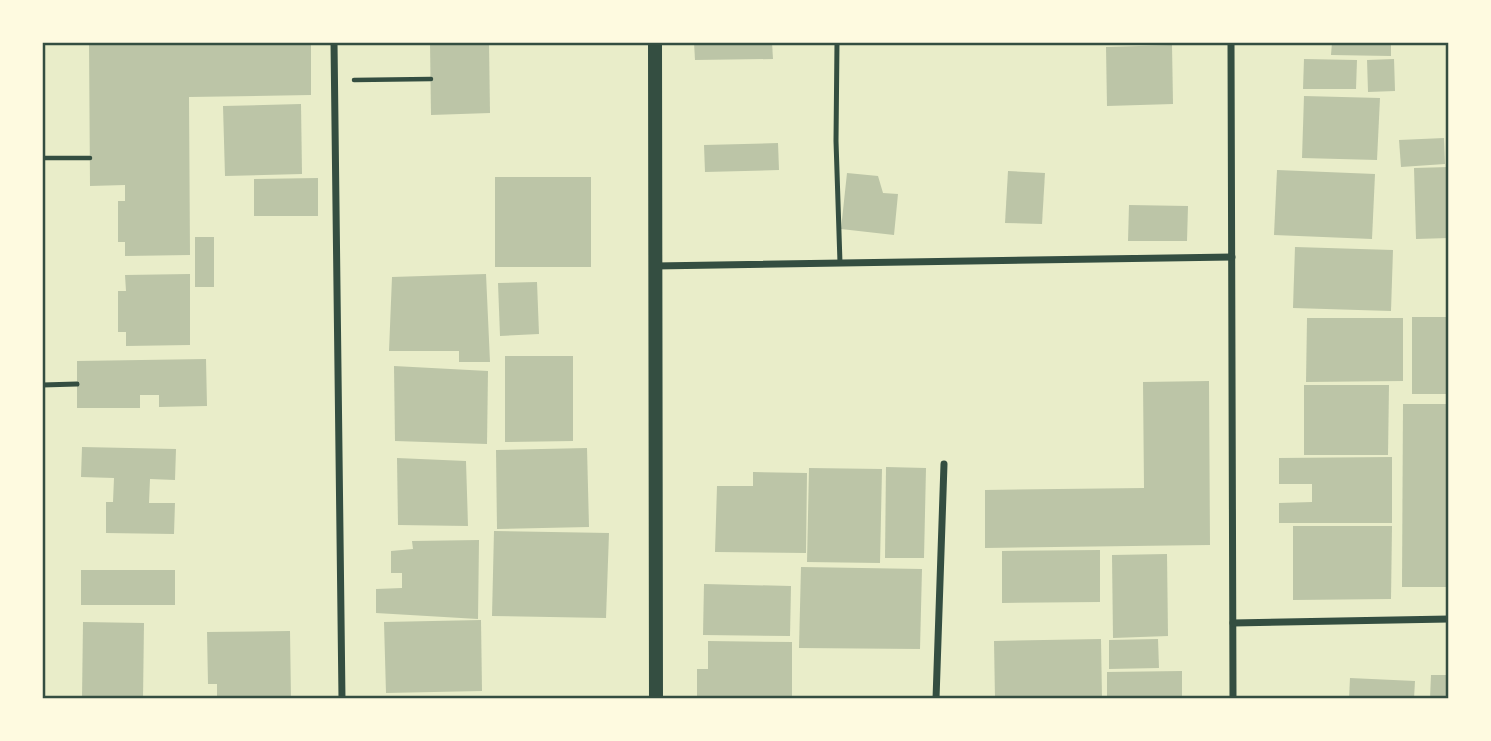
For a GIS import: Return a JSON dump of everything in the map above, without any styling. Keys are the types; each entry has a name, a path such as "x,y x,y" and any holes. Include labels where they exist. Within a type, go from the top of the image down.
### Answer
{"main road":[{"path":"655,42 656,699"}],"street":[{"path":"334,42 342,699"},
{"path":"1231,42 1233,699"},
{"path":"655,266 1232,257"},
{"path":"936,699 944,464"},
{"path":"1233,623 1449,619"}],"lane":[{"path":"838,42 836,141 840,263"},
{"path":"42,385 77,384"}],"path":[{"path":"335,80 431,79"},
{"path":"42,158 90,158"}],"building":[{"path":"89,42 311,42 311,95 189,97 190,255 125,256 125,242 118,242 118,201 125,201 125,185 90,186"},
{"path":"430,42 489,42 490,113 431,115"},
{"path":"694,42 772,42 773,59 695,60"},
{"path":"1332,42 1391,42 1391,56 1331,55"},
{"path":"1172,45 1173,104 1107,106 1106,47"},
{"path":"1304,59 1357,60 1356,89 1303,89"},
{"path":"1394,59 1395,91 1368,92 1367,60"},
{"path":"1304,96 1380,98 1377,160 1302,158"},
{"path":"301,104 302,174 225,176 223,106"},
{"path":"1444,138 1445,164 1401,167 1399,140"},
{"path":"778,143 779,170 705,172 704,145"},
{"path":"1449,167 1449,238 1416,239 1414,168"},
{"path":"1277,170 1375,174 1372,239 1274,235"},
{"path":"1008,171 1045,173 1042,224 1005,223"},
{"path":"847,173 878,176 883,193 898,194 894,235 841,229"},
{"path":"495,177 591,177 591,267 495,267"},
{"path":"318,178 318,216 254,216 254,179"},
{"path":"1129,205 1188,206 1187,241 1128,241"},
{"path":"195,237 214,237 214,287 195,287"},
{"path":"1295,247 1393,250 1391,311 1293,308"},
{"path":"190,274 190,345 126,346 126,332 118,332 118,291 126,291 125,275"},
{"path":"486,274 490,362 459,362 459,351 389,351 392,277"},
{"path":"537,282 539,334 500,336 498,283"},
{"path":"1412,317 1449,317 1449,394 1412,394"},
{"path":"1307,318 1403,318 1403,381 1306,382"},
{"path":"505,356 573,356 573,441 505,442"},
{"path":"206,359 207,406 159,407 159,395 140,395 140,408 77,408 77,361"},
{"path":"394,366 488,371 487,444 395,441"},
{"path":"1209,381 1210,545 985,548 985,490 1144,488 1143,382"},
{"path":"1304,385 1389,385 1388,455 1304,455"},
{"path":"1403,404 1449,404 1449,587 1402,587"},
{"path":"82,447 176,449 175,480 150,479 149,503 175,503 174,534 106,533 106,502 113,502 114,478 81,477"},
{"path":"587,448 589,527 497,529 496,450"},
{"path":"1392,457 1392,523 1279,523 1279,503 1312,502 1312,484 1279,484 1279,458"},
{"path":"397,458 466,461 468,526 398,525"},
{"path":"886,467 926,468 924,558 885,558"},
{"path":"809,468 882,469 880,563 807,562"},
{"path":"753,472 807,473 806,553 715,552 717,486 753,486"},
{"path":"1293,526 1392,526 1391,599 1293,600"},
{"path":"494,531 609,533 606,618 492,616"},
{"path":"479,540 478,619 376,613 376,589 402,588 402,573 391,573 391,551 413,549 412,541"},
{"path":"1100,550 1100,602 1002,603 1002,551"},
{"path":"1167,554 1168,636 1113,638 1112,555"},
{"path":"801,567 922,569 920,649 799,648"},
{"path":"81,570 175,570 175,605 81,605"},
{"path":"704,584 791,586 790,636 703,635"},
{"path":"481,620 482,691 386,693 384,622"},
{"path":"83,622 144,623 143,699 82,699"},
{"path":"290,631 291,699 217,699 217,684 208,684 207,632"},
{"path":"1101,639 1102,699 995,699 994,641"},
{"path":"1158,639 1159,668 1109,669 1109,640"},
{"path":"708,641 792,642 792,699 697,699 697,669 708,669"},
{"path":"1182,671 1182,699 1107,699 1107,672"},
{"path":"1431,675 1449,675 1449,699 1430,699"},
{"path":"1350,678 1415,681 1414,699 1349,699"},
{"path":"494,696 494,699 445,699 445,697"}]}
